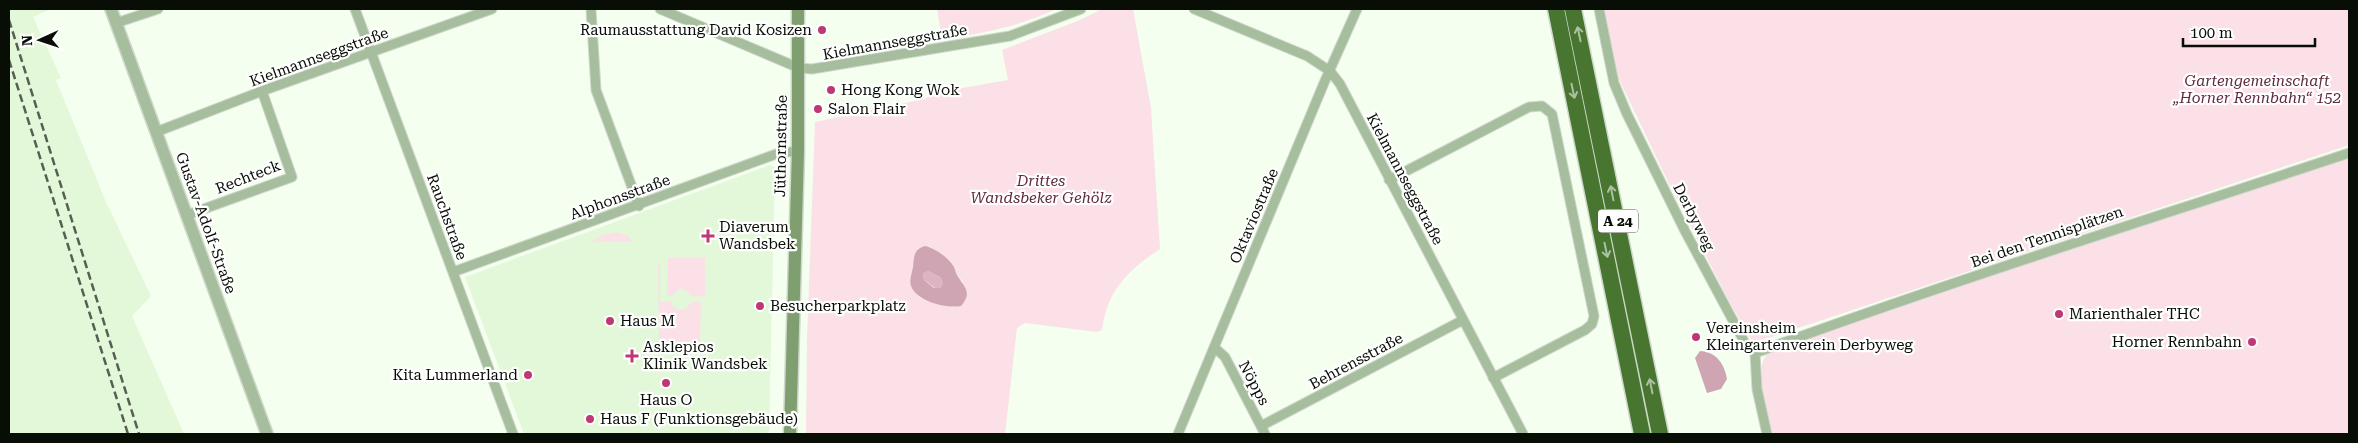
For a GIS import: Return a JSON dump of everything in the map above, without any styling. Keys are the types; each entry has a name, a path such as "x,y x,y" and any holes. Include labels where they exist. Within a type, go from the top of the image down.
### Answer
{"highway":[{"name":"A 24","path":"1556,9 1642,434"},
{"name":"A 24","path":"1573,9 1660,434"}],"main road":[{"name":"Jüthornstraße","path":"790,434 798,151 798,9"}],"street":[{"name":"Gustav-Adolf-Straße","path":"111,9 266,434"},
{"path":"116,23 158,9"},
{"name":"Rauchstraße","path":"355,9 513,434"},
{"name":"Kielmannseggstraße","path":"156,132 262,91 492,9"},
{"path":"591,9 596,90 639,206"},
{"name":"Kielmannseggstraße","path":"660,9 799,68 822,69 1010,36 1081,9"},
{"name":"Kielmannseggstraße","path":"1194,9 1307,56 1330,71 1340,84 1523,434"},
{"name":"Oktaviostraße","path":"1178,434 1357,9"},
{"name":"Derbyweg","path":"1599,9 1614,83 1627,114 1694,248 1745,343 1754,352"},
{"name":"Rechteck","path":"187,215 292,177 262,91"},
{"path":"1389,180 1529,107 1542,106 1552,114 1594,316 1592,324 1585,330 1493,378"},
{"name":"Alphonsstraße","path":"453,272 639,206 779,153 798,151"},
{"name":"Bei den Tennisplätzen","path":"1754,352 1863,313 2349,153"},
{"name":"Behrensstraße","path":"1263,430 1463,320"},
{"name":"Nöpps","path":"1214,348 1225,357 1263,430"},
{"path":"1754,352 1757,389 1767,434"}],"shaded area":[{"path":"9,9 51,9 33,17 61,78 56,80 106,202 151,296 132,316 184,434 9,434"},
{"name":"Asklepios Klinik Wandsbek","path":"770,165 775,167 769,434 524,434 465,277"},
{"path":"925,246 936,250 953,265 967,293 965,301 961,306 940,305 925,300 911,286 915,253","holes":["928,271 940,277 943,283 940,288 934,288 924,280 923,274"]},
{"path":"928,271 940,277 943,283 940,288 935,288 924,280 923,274"},
{"path":"1700,351 1711,353 1722,364 1727,379 1721,389 1707,393 1695,358"}],"green space":[{"path":"937,9 1056,9 1014,25 942,40"},
{"name":"Drittes Wandsbeker Gehölz","path":"1102,9 1133,9 1151,108 1160,249 1138,265 1121,283 1109,304 1102,330 1097,332 1025,323 1017,328 1005,434 806,434 807,338 815,122 924,99 939,92 1008,80 1002,50 1080,20","holes":["953,264 957,275 963,282 955,307 923,299 917,295 911,281 912,271"]},
{"name":"Gartengemeinschaft „Horner Rennbahn“ 152","path":"1602,9 2349,9 2349,145 1762,340 1752,341 1730,303 1672,190 1616,73"},
{"name":"Marienthaler THC","path":"2349,155 2349,434 1773,434 1764,401 1761,376 1762,365 1766,355 1773,349"},
{"path":"616,232 629,236 632,242 592,242 602,235"},
{"path":"668,258 705,258 705,297 691,296 687,291 680,289 671,296 667,296"},
{"path":"658,264 660,264 660,302 671,301 675,308 682,310 687,308 691,302 701,302 700,345 659,342"}],"railway":[{"path":"9,20 139,434"},
{"path":"9,60 128,434"}],"place":[{"name":"Raumausstattung David Kosizen","path":"822,30"},
{"name":"Hong Kong Wok","path":"831,90"},
{"name":"Salon Flair","path":"818,109"},
{"name":"Diaverum Wandsbek","path":"708,236"},
{"name":"Besucherparkplatz","path":"760,306"},
{"name":"Marienthaler THC","path":"2059,314"},
{"name":"Haus M","path":"610,321"},
{"name":"Vereinsheim Kleingartenverein Derbyweg","path":"1696,337"},
{"name":"Horner Rennbahn","path":"2252,342"},
{"name":"Asklepios Klinik Wandsbek","path":"632,356"},
{"name":"Kita Lummerland","path":"528,375"},
{"name":"Haus O","path":"666,383"},
{"name":"Haus F (Funktionsgebäude)","path":"590,419"}]}
